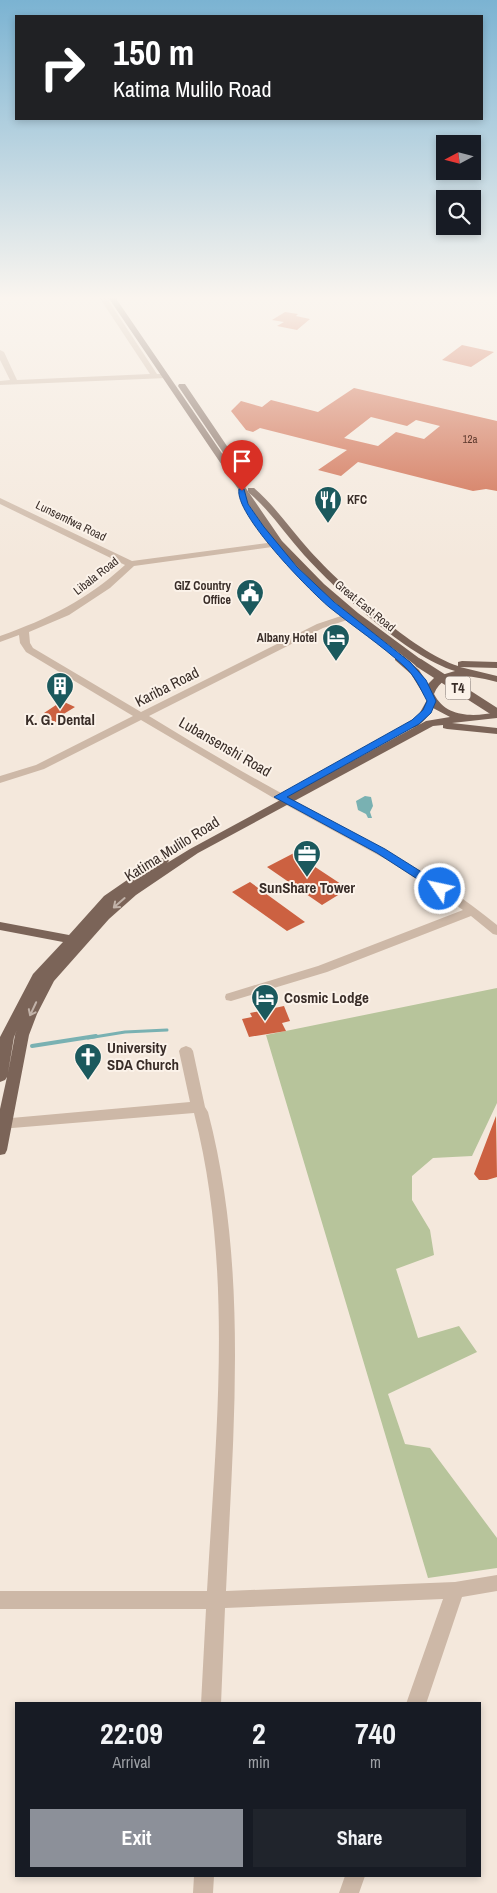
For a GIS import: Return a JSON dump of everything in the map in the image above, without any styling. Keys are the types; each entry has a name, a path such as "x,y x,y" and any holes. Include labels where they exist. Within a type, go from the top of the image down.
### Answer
{"main road":[{"name":"Great East Road","path":"171,385 246,490 310,566 362,612 497,714"},
{"name":"Great East Road","path":"182,385 234,462 246,490 244,504 272,544 314,588 347,617 407,664 421,680 430,697"},
{"name":"Great East Road","path":"427,661 454,670 497,679"},
{"name":"Great East Road","path":"427,661 497,705"},
{"path":"427,661 497,665"},
{"name":"Katima Mulilo Road","path":"0,1077 8,1037 26,997 38,977 76,940 132,892 163,870 416,722 427,711 431,686 438,680 449,675 497,670"},
{"path":"430,697 438,708 449,714 470,718 485,718 497,714"},
{"name":"Katima Mulilo Road","path":"283,799 438,721 470,718"},
{"path":"485,718 497,723"},
{"path":"422,728 440,726 497,731"},
{"path":"0,926 76,940"},
{"name":"Katima Mulilo Road","path":"0,1150 2,1124 22,1035 30,1014 48,979 76,940"}],"street":[{"name":"Lunsemfwa Road","path":"1,503 131,564"},
{"name":"Libala Road","path":"0,639 40,625 86,601 131,564 272,544"},
{"name":"Kariba Road","path":"0,780 40,767 320,626 347,617"},
{"name":"Lubansenshi Road","path":"24,631 25,643 29,650 283,799 381,851 472,911 497,931"},
{"path":"231,997 261,990 472,911"},
{"path":"186,1051 198,1108 201,1112 212,1155 222,1221 227,1309 227,1373 211,1702"},
{"path":"2,1124 198,1108"},
{"path":"0,1600 216,1600 455,1590 497,1583"},
{"path":"417,1702 455,1590"},
{"path":"203,1893 204,1877"},
{"path":"350,1893 355,1877"}],"green space":[{"path":"497,988 497,1103 472,1156 433,1158 412,1176 412,1200 430,1230 434,1255 396,1269 418,1338 459,1326 477,1352 388,1394 405,1444 430,1448 497,1538 497,1568 428,1578 266,1035"}],"water":[{"path":"365,796 371,797 373,806 370,812 372,818 368,818 366,814 358,810 356,801"}],"building":[{"path":"354,388 497,421 497,491 486,489 473,491 358,462 341,476 318,470 347,450 260,428 253,432 246,430 231,411 241,401 262,407 271,400 318,412","holes":["371,417 407,426 416,420 440,426 424,439 396,432 378,446 344,438"]},
{"name":"K. G. Dental","path":"62,701 75,707 62,715 65,716 56,722 45,718 49,715 44,713"},
{"name":"SunShare Tower","path":"294,853 347,888 322,905 267,867"},
{"path":"250,882 305,922 287,931 232,892"},
{"name":"Cosmic Lodge","path":"284,1006 290,1021 282,1023 286,1031 249,1037 242,1019 252,1017 250,1013"},
{"path":"496,1116 497,1177 479,1180 474,1174"}],"waterway":[{"path":"88,1038 125,1032 167,1030"},
{"path":"32,1046 96,1036"}],"place":[{"name":"KFC","path":"328,524"},
{"name":"GIZ Country Office","path":"250,617"},
{"name":"Albany Hotel","path":"336,662"},
{"name":"K. G. Dental","path":"60,710"},
{"name":"SunShare Tower","path":"307,878"},
{"name":"Cosmic Lodge","path":"265,1022"},
{"name":"University SDA Church","path":"88,1081"}],"route":[{"path":"242,491 244,504 260,528 294,569 331,604 407,664 421,680 431,701 422,718 416,722 279,797 381,851 440,889"}]}
